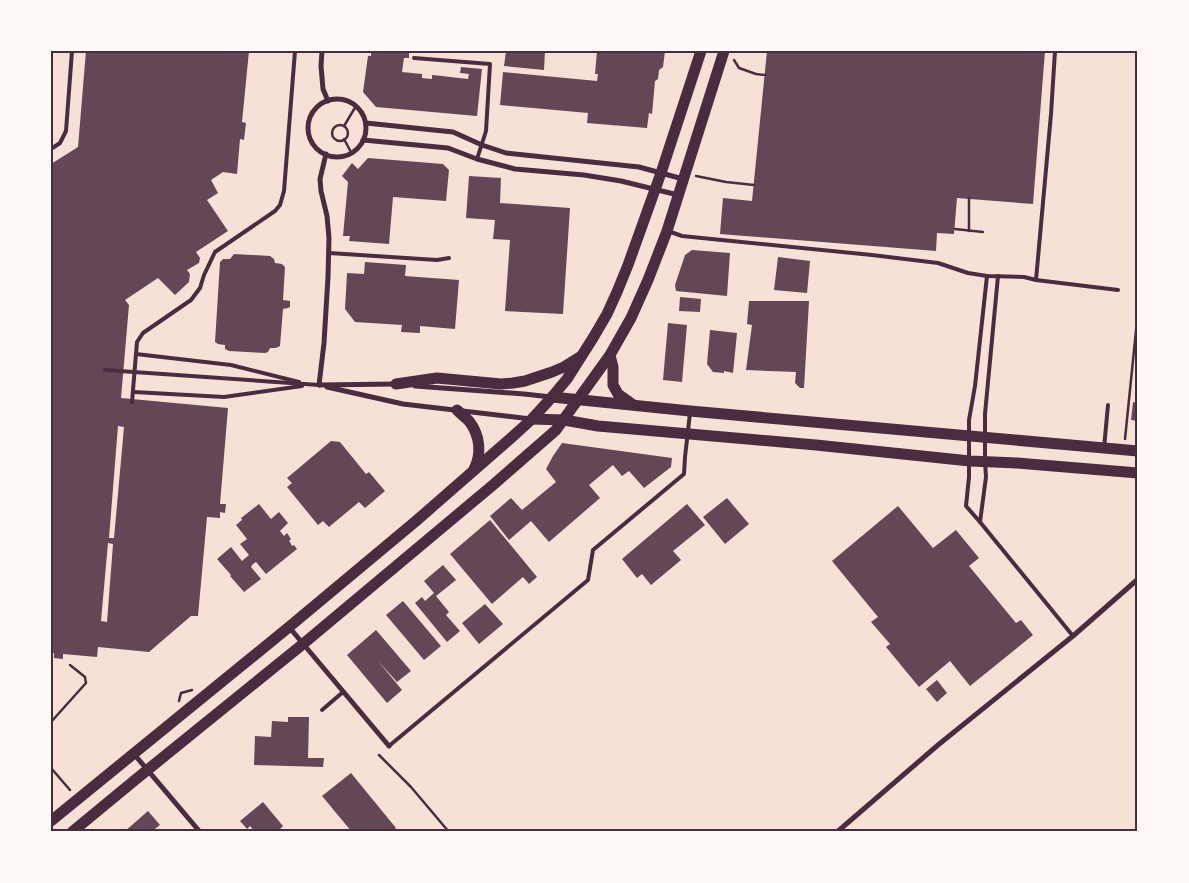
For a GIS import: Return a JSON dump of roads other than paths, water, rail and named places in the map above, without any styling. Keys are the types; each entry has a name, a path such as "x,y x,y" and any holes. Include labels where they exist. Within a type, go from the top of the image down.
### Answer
{"main road":[{"path":"51,821 289,627 472,473 532,419 552,397 583,355 607,314 617,292 661,173 701,51"},
{"path":"72,832 303,644 530,454 556,430 610,355 632,318 667,231 683,179 727,54"},
{"path":"396,384 437,378 501,384 513,383 552,372 583,355"},
{"path":"610,355 614,367 613,385 618,394 633,406"},
{"path":"552,397 633,406 1138,451"},
{"path":"457,410 469,421 476,432 479,447 478,461 472,473"},
{"path":"532,419 564,420 598,426 816,445 970,461 1138,473"}],"street":[{"path":"322,51 322,89 328,101"},
{"path":"335,99 349,101 364,116 366,134 360,146 352,154 333,156 326,154 314,145 309,131 311,116 315,109 328,101 335,99"},
{"path":"366,123 453,132 482,145 506,152 639,167 683,179"},
{"path":"364,140 448,148 477,159 515,169 584,175 621,181 678,195"},
{"path":"319,385 324,343 329,253 327,216 320,179 326,154"},
{"path":"319,385 396,384 552,397"},
{"path":"319,385 403,404 532,419"},
{"path":"836,832 938,745 1073,636 1138,579"},
{"path":"289,627 389,746"},
{"path":"134,753 200,832"}],"lane":[{"path":"51,149 60,142 66,131 72,51"},
{"path":"132,402 137,342 143,333 191,300 200,288 215,252 280,205 284,191 295,51"},
{"path":"1036,280 1055,51"},
{"path":"414,58 490,64 486,131 477,159"},
{"path":"667,231 682,236 938,263 968,273 987,276 1024,277 1118,290"},
{"path":"329,253 438,260 449,258"},
{"path":"987,276 975,386 969,420 970,461 966,506 1073,636"},
{"path":"980,522 986,477 985,414 998,276"},
{"path":"136,354 232,365 309,384"},
{"path":"105,370 319,385"},
{"path":"134,392 224,397 309,384"},
{"path":"1104,448 1108,405"},
{"path":"389,746 588,580 593,550 684,474 690,411"},
{"path":"322,710 343,692"}]}
